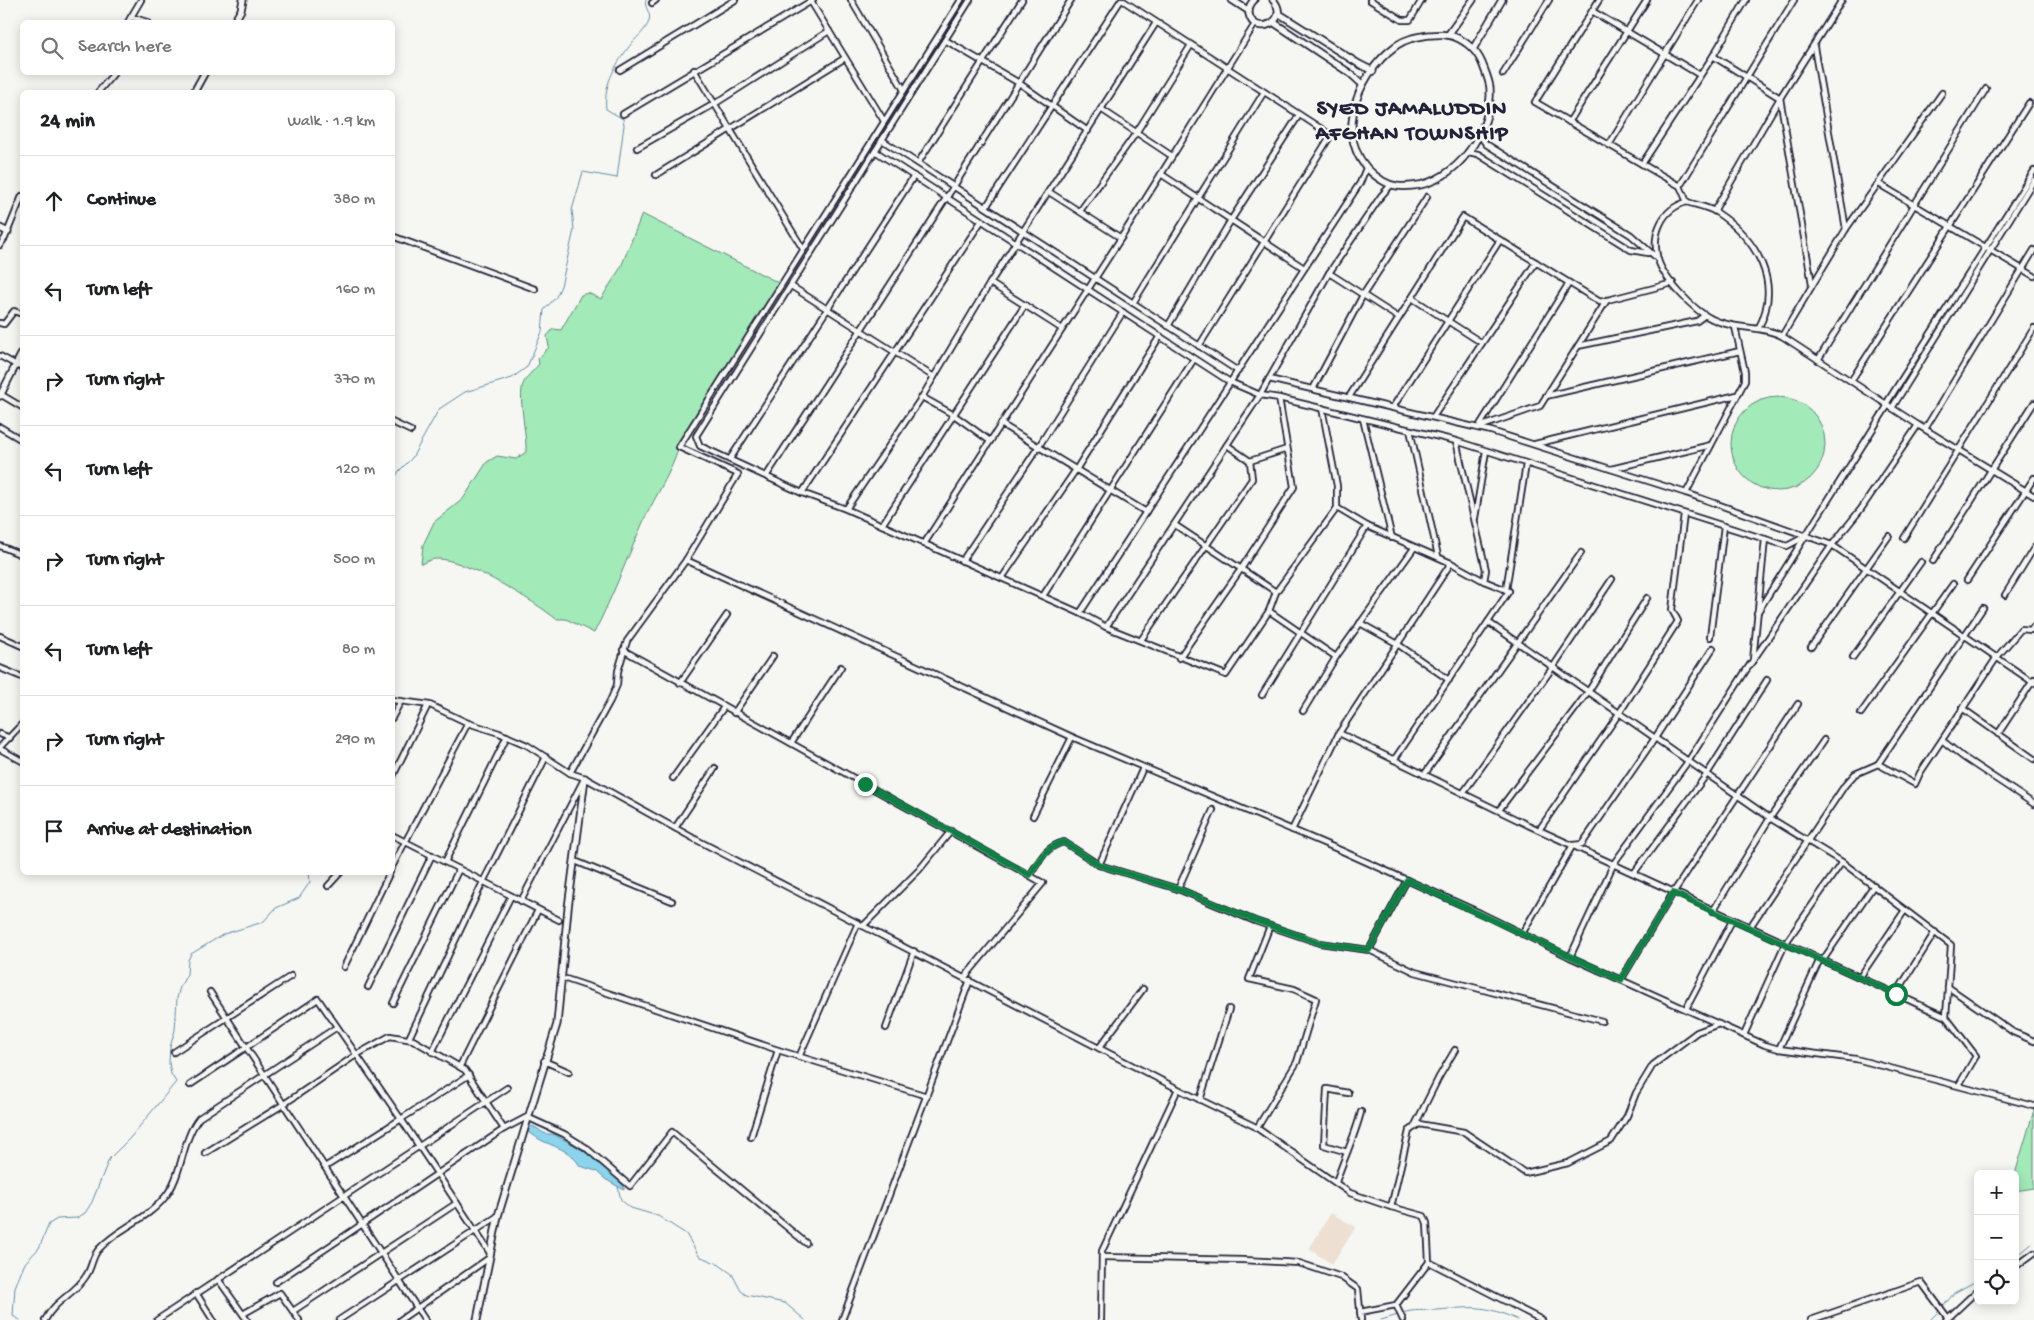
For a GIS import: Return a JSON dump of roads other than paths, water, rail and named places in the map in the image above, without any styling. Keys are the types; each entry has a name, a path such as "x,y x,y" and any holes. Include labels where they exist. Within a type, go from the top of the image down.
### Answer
{"street":[{"path":"129,20 141,0"},
{"path":"235,20 241,10 243,0"},
{"path":"620,70 735,0"},
{"path":"623,114 811,0 884,122"},
{"path":"851,0 904,90"},
{"path":"570,772 597,728 617,685 623,650 686,560 738,474 679,447 961,0"},
{"path":"970,0 696,436 700,446 767,475 802,493 882,525 1043,596 1106,627 1141,640 1179,658 1226,675 1269,611 1276,592 1337,508 1337,486 1322,408"},
{"path":"918,163 1022,0"},
{"path":"767,475 954,186 1071,0"},
{"path":"986,207 1122,0 1299,114 1331,135 1199,346"},
{"path":"1232,0 1249,11 1255,24"},
{"path":"1249,11 1254,0"},
{"path":"1255,24 1264,26 1273,22 1278,13 1276,4 1272,0"},
{"path":"1372,0 1402,20 1410,20 1422,0"},
{"path":"1448,35 1473,0"},
{"path":"1473,49 1502,0"},
{"path":"1503,74 1549,0"},
{"path":"1599,0 1535,102 1680,186 1687,202"},
{"path":"1569,122 1647,0"},
{"path":"1609,145 1698,0"},
{"path":"1642,164 1713,56 1746,0"},
{"path":"1680,186 1794,0"},
{"path":"1714,211 1780,98 1842,0"},
{"path":"1592,11 1700,75"},
{"path":"1278,13 1373,71"},
{"path":"131,17 141,20"},
{"path":"1273,22 1351,74 1363,85"},
{"path":"846,510 922,397 990,283 1156,23"},
{"path":"924,544 1088,290 1255,24"},
{"path":"637,148 716,103 829,31"},
{"path":"1448,35 1473,49 1480,60 1490,87 1486,114 1479,134 1468,152 1452,170 1437,180 1418,186 1391,185 1366,168 1352,138 1351,124 1355,104 1363,85 1373,71 1397,45 1412,37 1448,35"},
{"path":"945,40 1019,83 1088,131"},
{"path":"1080,211 1136,133 1191,45"},
{"path":"1814,47 1846,230"},
{"path":"1713,56 1780,98 1812,284"},
{"path":"656,176 845,58"},
{"path":"694,70 716,103 803,249"},
{"path":"100,90 112,75"},
{"path":"195,90 203,75"},
{"path":"1818,360 1913,203 1986,89"},
{"path":"1133,303 1264,92"},
{"path":"1782,336 1846,230 1942,93"},
{"path":"1851,381 2030,102"},
{"path":"1102,109 1172,156"},
{"path":"1168,326 1231,220 1299,114"},
{"path":"1479,134 1486,144 1631,235 1658,259 1673,283 1695,308 1705,315 1734,327 1758,329 1782,336 1918,425 2034,496"},
{"path":"882,140 1238,371"},
{"path":"875,151 1230,382 1260,395 1322,408 1456,442 1787,546 1806,536"},
{"path":"1468,152 1478,154 1631,250 1649,253"},
{"path":"1080,613 1360,183 1366,168"},
{"path":"1757,612 1990,250 2031,181 2034,171"},
{"path":"1161,174 1304,268"},
{"path":"730,459 914,176"},
{"path":"1889,406 1985,247 2031,181"},
{"path":"1879,184 2034,276"},
{"path":"1106,627 1260,395 1329,273 1381,196 1391,185"},
{"path":"1049,192 1121,238"},
{"path":"1312,389 1363,295 1427,196"},
{"path":"0,245 8,232 20,201"},
{"path":"1658,259 1658,229 1662,218 1668,210 1687,202 1714,211 1749,242 1760,258 1769,284 1770,296 1758,329"},
{"path":"1349,397 1463,217 1600,302 1673,283"},
{"path":"802,493 982,220"},
{"path":"0,228 8,232"},
{"path":"395,237 535,289"},
{"path":"1393,407 1500,240"},
{"path":"1925,429 2034,250"},
{"path":"1433,417 1536,262"},
{"path":"1329,273 1399,318"},
{"path":"990,283 1062,329"},
{"path":"1478,428 1569,283"},
{"path":"791,286 861,329 895,354 934,378"},
{"path":"1412,298 1482,343"},
{"path":"1478,428 1540,406 1607,300"},
{"path":"882,525 1025,305"},
{"path":"0,323 4,324 14,311 20,313"},
{"path":"962,561 1039,446 1123,312"},
{"path":"1578,346 1697,321 1705,315"},
{"path":"1686,493 1746,376 1734,327"},
{"path":"1904,538 1960,451 2034,328"},
{"path":"1002,578 1077,468 1160,336"},
{"path":"1546,396 1740,351"},
{"path":"0,356 19,367 0,395 20,406"},
{"path":"1043,596 1109,489 1194,359"},
{"path":"1269,379 1478,428 1686,493 1832,545 2033,681 1998,734"},
{"path":"1534,445 1737,395"},
{"path":"922,397 954,415 990,441"},
{"path":"1179,658 1242,569 1294,487 1279,398"},
{"path":"1933,561 2034,403"},
{"path":"1363,419 1392,538"},
{"path":"395,423 411,431"},
{"path":"1001,424 1077,468 1146,512"},
{"path":"1570,957 1614,863 1689,760 1832,545 1861,509 1918,425"},
{"path":"0,427 20,439"},
{"path":"1410,430 1438,556"},
{"path":"1456,442 1486,570 1484,581"},
{"path":"1141,640 1252,479 1250,461 1227,445"},
{"path":"1610,469 1711,446"},
{"path":"1250,461 1287,449"},
{"path":"1475,522 1486,451"},
{"path":"1394,760 1509,591 1506,590 1526,464"},
{"path":"1967,580 2034,478"},
{"path":"1337,508 1367,526 1414,548 1438,556 1484,581 1506,590"},
{"path":"1539,830 1620,712 1678,621 1672,610 1684,514"},
{"path":"1175,525 1276,592"},
{"path":"1262,695 1303,632 1367,526"},
{"path":"1710,638 1724,526"},
{"path":"1811,647 1889,536"},
{"path":"1753,662 1765,539"},
{"path":"0,546 20,554"},
{"path":"1303,711 1336,657 1414,548"},
{"path":"2004,595 2034,548"},
{"path":"1424,776 1581,553"},
{"path":"686,560 1072,737 1407,880 1570,957 1744,1035 1779,1049 1856,1058 1904,1073 1959,1085 2034,1106"},
{"path":"1853,657 1921,562"},
{"path":"1292,830 1339,733 1396,643 1451,563"},
{"path":"1463,793 1553,667 1612,579"},
{"path":"1861,713 1952,584"},
{"path":"1499,810 1588,692 1647,598"},
{"path":"1750,927 1845,785 1855,774 1878,764 1983,608"},
{"path":"1269,611 1303,632 1336,657"},
{"path":"680,683 727,615"},
{"path":"1488,622 1518,641 1588,692 1620,712 1770,818 1842,862 1935,932 1950,945 1946,1017"},
{"path":"1360,623 1396,643 1449,680"},
{"path":"1878,764 1916,784 1920,773 1997,657 2020,629 2032,630 2034,626"},
{"path":"0,636 20,645"},
{"path":"1573,844 1582,844 1655,738 1713,648"},
{"path":"623,650 1030,875 1043,884 968,978 927,1096 842,1320"},
{"path":"734,712 773,656"},
{"path":"791,744 841,667"},
{"path":"0,668 20,677"},
{"path":"1634,873 1707,774 1767,680"},
{"path":"395,700 430,705 468,723 527,745 570,772 585,778 675,828 861,925 968,978 1178,1089 1258,1128 1350,1193 1424,1216 1427,1223 1429,1262 1396,1305 1360,1312"},
{"path":"395,712 401,701"},
{"path":"1621,980 1673,893 1798,704"},
{"path":"395,772 428,706"},
{"path":"673,778 724,707"},
{"path":"1962,708 2033,756"},
{"path":"395,861 468,723"},
{"path":"20,729 0,748 20,761"},
{"path":"1339,733 1424,776 1614,863 1673,893 1733,918 1785,944 1946,1017 1976,1056 1959,1085"},
{"path":"0,734 10,738"},
{"path":"445,862 507,736"},
{"path":"1033,816 1072,737"},
{"path":"1713,911 1770,818 1824,740"},
{"path":"1943,741 1962,757 2034,804"},
{"path":"409,1038 483,882 546,757"},
{"path":"675,828 715,768"},
{"path":"1099,865 1143,768"},
{"path":"477,1320 498,1216 544,1060 557,1024 568,908 585,778"},
{"path":"521,901 585,778"},
{"path":"1178,889 1213,810"},
{"path":"800,1057 861,925 919,870 951,831"},
{"path":"395,836 559,920"},
{"path":"1030,875 1052,845 1064,842 1099,865 1178,889 1270,926 1320,943 1369,950 1415,972 1602,1020"},
{"path":"1522,934 1573,844"},
{"path":"368,986 432,855"},
{"path":"575,861 672,901"},
{"path":"1744,1035 1785,944 1842,862"},
{"path":"393,1003 459,869"},
{"path":"328,886 338,875"},
{"path":"344,967 389,875"},
{"path":"1369,950 1407,880"},
{"path":"1779,1049 1821,960 1874,885"},
{"path":"432,1052 511,896"},
{"path":"460,1066 538,910"},
{"path":"1860,977 1905,910"},
{"path":"1686,1009 1733,918"},
{"path":"1258,1128 1297,1062 1316,1000 1294,989 1249,978 1270,926"},
{"path":"1896,994 1935,932"},
{"path":"886,1028 914,951"},
{"path":"174,1052 291,976"},
{"path":"566,979 778,1050 927,1096"},
{"path":"1948,987 2013,1032 2034,1041"},
{"path":"1100,1048 1143,989"},
{"path":"210,992 425,1320"},
{"path":"190,1085 318,999 420,1146 490,1256"},
{"path":"1200,1100 1230,1009"},
{"path":"1391,1207 1410,1131 1419,1124 1464,1132 1525,1173 1568,1163 1611,1141 1627,1116 1636,1093 1653,1065 1697,1032 1719,1024"},
{"path":"45,1320 51,1308 78,1287 87,1276 98,1249 146,1216 165,1197 176,1180 180,1162 194,1125 199,1118 337,1027"},
{"path":"205,1152 284,1104 356,1055 390,1036 409,1038 460,1066 504,1130"},
{"path":"751,1137 778,1050"},
{"path":"1414,1128 1439,1077 1455,1050"},
{"path":"544,1060 569,1072"},
{"path":"325,1167 468,1075"},
{"path":"157,1320 507,1088"},
{"path":"1101,1320 1102,1251 1178,1089"},
{"path":"1347,1152 1324,1145 1327,1089 1348,1093"},
{"path":"1336,1182 1347,1152 1355,1137 1361,1112"},
{"path":"276,1282 438,1173 527,1117"},
{"path":"527,1117 564,1134 584,1147 630,1186 672,1132 806,1243"},
{"path":"293,1311 457,1203"},
{"path":"339,1320 498,1216"},
{"path":"2019,1264 2034,1253"},
{"path":"400,1320 490,1256"},
{"path":"1102,1257 1299,1263 1341,1277 1358,1288 1361,1320"},
{"path":"1429,1262 1542,1320"},
{"path":"218,1279 247,1320"},
{"path":"1811,1320 1921,1282 1947,1319 1974,1294"},
{"path":"196,1293 213,1320"},
{"path":"243,1314 280,1293 299,1320"},
{"path":"1396,1305 1403,1320"}],"water":[{"path":"530,1126 545,1134 555,1135 584,1151 609,1171 624,1187 624,1190 605,1179 596,1171 580,1166 565,1151 528,1132"}],"waterway":[{"path":"395,478 412,458 439,409 465,392 512,378 527,367 542,332 544,310 556,297 561,286 574,230 572,210 583,172 617,178 624,125 623,119 606,109 607,90 616,65 648,24 650,18 645,3 646,0"},
{"path":"10,220 16,206"},
{"path":"20,1320 13,1316 15,1287 25,1263 39,1248 49,1224 57,1219 77,1218 85,1213 92,1202 109,1159 130,1138 176,1082 171,1074 169,1063 170,1047 175,1030 177,998 187,974 188,960 191,954 224,934 263,922 276,908 299,898 310,882 309,875"},
{"path":"618,1187 621,1200 631,1208 658,1216 686,1234 699,1256 718,1264 732,1274 741,1291 746,1295 785,1303 805,1320"},
{"path":"2019,1255 2034,1242"},
{"path":"1942,1308 1954,1293 1974,1282"},
{"path":"1402,1313 1478,1308 1496,1311 1518,1320"},
{"path":"1930,1320 1939,1311"},
{"path":"1381,1320 1398,1315"}],"district":[{"name":"SYED JAMALUDDIN AFGHAN TOWNSHIP","path":"1412,122"}]}
